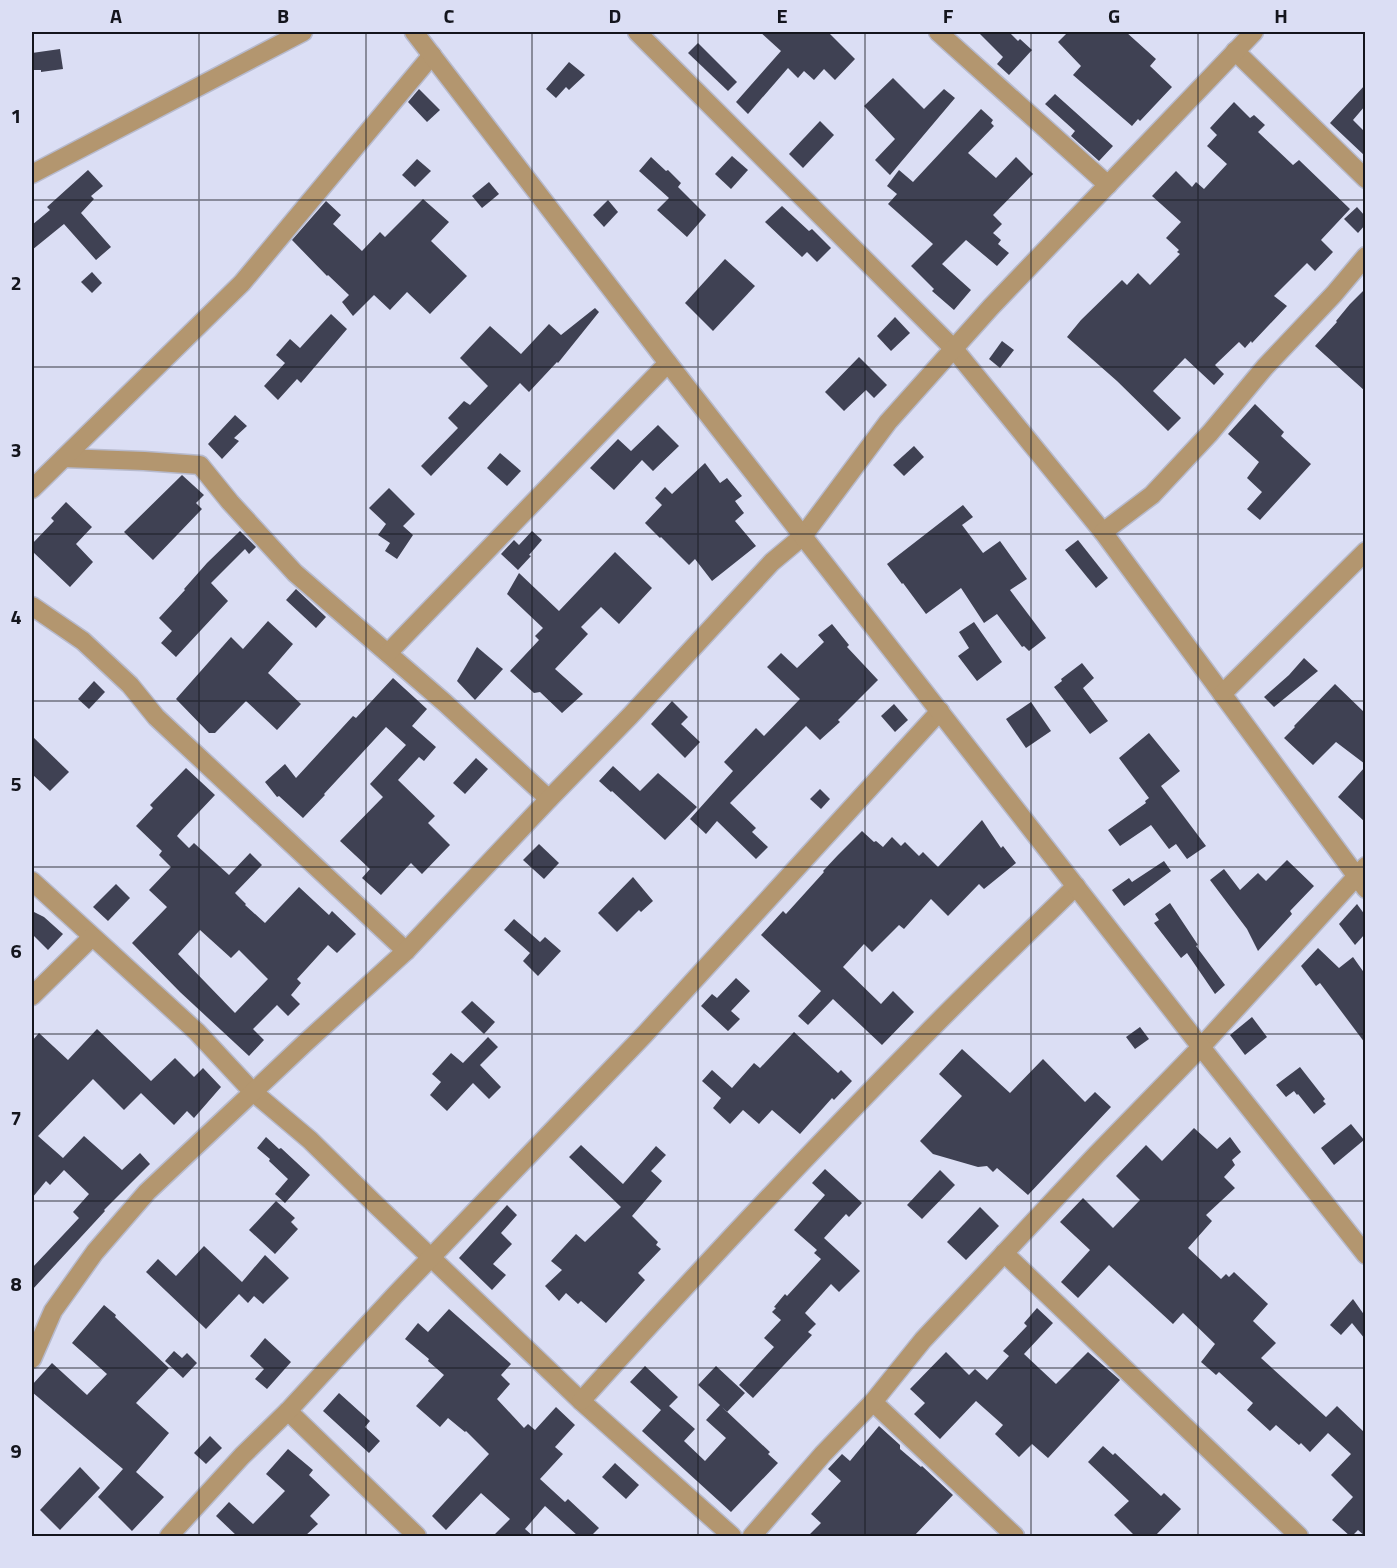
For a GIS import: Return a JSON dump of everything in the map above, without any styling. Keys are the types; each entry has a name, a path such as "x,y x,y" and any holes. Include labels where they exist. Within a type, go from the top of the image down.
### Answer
{"street":[{"path":"32,174 303,32"},
{"path":"414,32 668,363 1365,1255"},
{"path":"637,32 954,349 1103,532 1222,694 1362,877 1004,1253 923,1341 873,1402 823,1454 752,1536"},
{"path":"938,32 1108,184"},
{"path":"32,1359 53,1311 95,1252 147,1192 406,951 630,716 772,562 803,536 888,422 1108,184 1254,32"},
{"path":"1235,51 1365,179"},
{"path":"32,489 242,283 432,55"},
{"path":"1103,532 1152,495 1265,367 1334,294 1365,256"},
{"path":"388,653 668,363"},
{"path":"64,458 201,465 230,502 294,573 388,653 549,799"},
{"path":"1222,694 1365,551"},
{"path":"32,606 84,641 130,685 156,717 406,951"},
{"path":"169,1536 242,1456 288,1411 645,1034 940,711"},
{"path":"32,881 197,1032 253,1092 310,1140 581,1401 732,1536"},
{"path":"581,1401 692,1279 925,1035 1076,886"},
{"path":"32,996 92,937"},
{"path":"1004,1253 1299,1536"},
{"path":"873,1402 1015,1536"},
{"path":"288,1411 417,1536"}],"building":[{"path":"760,32 828,32 855,59 835,80 824,69 814,80 804,71 798,78 788,68 748,114 736,102 781,51"},
{"path":"978,32 1009,32 1032,50 1009,75 997,64 1003,57"},
{"path":"1068,32 1126,32 1156,59 1150,66 1172,87 1140,121 1138,119 1132,126 1073,75 1081,66 1058,42"},
{"path":"698,43 737,82 728,91 688,53"},
{"path":"60,49 63,69 41,72 41,70 32,70 32,53"},
{"path":"569,62 585,75 569,90 566,87 556,98 546,89"},
{"path":"893,78 924,109 944,89 955,98 890,175 875,160 895,139 864,106"},
{"path":"1365,85 1365,106 1353,120 1365,132 1365,156 1330,123"},
{"path":"419,89 440,110 427,122 408,102"},
{"path":"1055,94 1113,146 1099,161 1071,136 1075,131 1045,104"},
{"path":"1234,102 1250,118 1254,115 1265,125 1258,132 1293,165 1299,160 1350,209 1321,240 1333,252 1315,271 1307,263 1274,296 1287,306 1252,343 1251,341 1245,348 1239,342 1215,365 1224,374 1214,385 1185,358 1153,391 1181,418 1168,431 1117,381 1067,337 1122,280 1127,285 1138,273 1150,285 1180,254 1177,252 1179,250 1166,238 1181,222 1152,196 1176,171 1192,187 1196,182 1204,189 1227,164 1207,146 1217,135 1210,128"},
{"path":"981,109 993,120 991,123 994,126 968,153 996,178 1016,157 1033,174 993,215 1002,224 993,233 1001,240 998,244 1009,253 997,266 966,240 942,264 971,290 954,310 932,291 934,289 911,266 933,244 888,204 897,194 887,186 899,170 913,182"},
{"path":"820,121 834,135 803,168 789,154"},
{"path":"732,156 748,170 731,189 715,174"},
{"path":"651,157 681,183 678,187 706,215 687,237 657,210 669,198 639,171"},
{"path":"417,159 431,171 415,187 402,175"},
{"path":"88,170 103,186 91,196 94,199 81,213 111,247 96,260 64,224 32,250 32,225 50,210 47,207"},
{"path":"489,182 499,194 482,208 472,196"},
{"path":"423,199 449,222 431,241 467,276 430,314 407,292 390,310 374,295 353,316 342,302 349,295 292,240 326,201 341,215 333,224 362,251 380,232 385,237"},
{"path":"608,200 618,212 604,227 593,215"},
{"path":"782,206 809,231 812,229 831,248 817,262 807,252 802,257 765,222"},
{"path":"1357,207 1365,216 1365,225 1358,233 1344,219"},
{"path":"725,259 755,286 713,331 685,303"},
{"path":"92,272 102,283 92,293 81,282"},
{"path":"1365,289 1365,391 1315,346"},
{"path":"595,308 599,312 558,363 529,392 520,383 431,476 421,466 458,428 448,418 464,401 470,405 488,386 460,358 490,326 521,354 549,324 561,335"},
{"path":"331,314 347,329 301,383 297,379 278,400 264,386 285,363 276,355 290,339 300,348"},
{"path":"895,317 910,333 891,351 877,336"},
{"path":"1002,341 1014,350 1000,368 989,359"},
{"path":"859,357 887,385 874,398 866,390 844,411 825,392"},
{"path":"1255,404 1284,432 1281,436 1311,464 1260,520 1247,509 1262,492 1247,478 1259,462 1228,434"},
{"path":"235,415 247,426 234,438 239,441 222,459 208,444"},
{"path":"658,425 679,446 653,471 642,460 614,490 590,468 618,439 631,451"},
{"path":"914,446 924,457 904,476 893,465"},
{"path":"500,453 521,471 507,486 487,468"},
{"path":"705,463 720,483 727,478 742,496 735,501 744,513 735,521 756,546 712,581 695,559 689,565 645,523 662,505 655,498 665,487 672,494"},
{"path":"182,475 204,495 196,503 202,509 153,560 124,532"},
{"path":"389,488 415,514 403,526 413,535 397,559 385,551 390,543 378,535 386,524 369,508"},
{"path":"66,502 92,527 76,544 93,562 70,587 32,551 32,544 54,521 51,518"},
{"path":"963,505 973,517 962,525 983,553 1000,541 1027,579 1010,590 1046,638 1029,651 1024,646 1022,647 997,614 984,623 961,588 926,614 887,564"},
{"path":"240,531 256,547 249,554 245,549 211,583 228,601 176,657 161,643 172,631 159,618 207,563"},
{"path":"532,531 542,540 518,570 501,554 514,540 519,545"},
{"path":"1078,540 1108,578 1096,588 1065,550"},
{"path":"615,552 652,588 619,624 601,607 581,627 588,634 555,669 583,694 562,713 540,692 534,693 510,671 539,640 535,636 543,628 507,594 519,573 559,611"},
{"path":"296,589 326,617 316,628 286,600"},
{"path":"268,621 293,644 268,673 301,704 277,730 246,701 215,733 209,733 176,699 231,637 243,649"},
{"path":"974,622 1002,662 977,681 958,656 969,648 959,632"},
{"path":"832,624 849,645 847,647 878,680 838,720 840,722 820,740 806,726 730,803 756,828 752,832 768,847 756,859 717,821 706,834 690,819 733,771 724,762 756,728 764,736 800,699 767,667 781,653 797,668 824,642 818,635"},
{"path":"477,647 503,669 475,700 457,681"},
{"path":"1304,658 1318,671 1274,707 1264,697"},
{"path":"1082,663 1094,678 1083,688 1108,721 1090,734 1054,687"},
{"path":"393,678 427,709 412,726 436,747 424,761 419,757 398,780 435,816 428,823 450,845 422,874 411,863 381,895 362,878 370,869 340,841 383,797 370,784 406,745 386,727 303,818 279,796 277,797 265,782 285,764 296,778 353,716 356,718"},
{"path":"94,681 105,692 89,709 78,699"},
{"path":"1335,684 1365,713 1365,764 1336,742 1313,765 1284,738"},
{"path":"672,701 688,717 681,724 700,742 685,758 651,724"},
{"path":"1031,702 1051,731 1026,748 1006,719"},
{"path":"894,704 908,720 895,732 881,716"},
{"path":"1149,733 1180,771 1161,786 1206,846 1187,859 1176,844 1169,849 1151,825 1120,846 1108,830 1146,803 1145,801 1149,798 1119,758"},
{"path":"32,736 69,772 50,791 32,774"},
{"path":"476,758 488,769 465,794 453,783"},
{"path":"613,766 640,791 658,773 697,807 665,840 599,781"},
{"path":"1365,767 1365,822 1338,797"},
{"path":"186,768 215,795 177,836 189,848 194,843 229,875 250,853 262,865 235,893 245,905 265,923 299,887 329,915 332,911 356,934 337,953 328,945 297,979 301,983 291,995 300,1004 288,1016 277,1005 253,1029 264,1040 249,1056 180,992 132,943 167,907 149,890 171,867 159,855 162,851 136,826 153,808 150,805","holes":["200,930 231,958 239,950 268,979 235,1013 178,954"]},
{"path":"820,789 830,799 821,809 810,799"},
{"path":"982,820 1001,848 1003,846 1016,863 984,889 979,884 948,916 931,899 904,929 899,925 872,952 864,944 843,967 881,1004 893,991 914,1012 882,1045 833,999 808,1025 798,1016 821,991 761,935 783,911 786,914 862,831 883,847 892,837 901,846 905,842 919,856 923,852 938,867"},
{"path":"539,844 559,863 544,879 523,860"},
{"path":"1287,860 1314,886 1290,911 1292,914 1258,951 1247,929 1210,880 1224,869 1240,890 1258,873 1266,881"},
{"path":"1164,861 1171,871 1124,906 1112,890 1129,878 1132,882"},
{"path":"633,877 653,901 641,912 639,910 617,932 598,913"},
{"path":"116,884 130,898 108,921 93,907"},
{"path":"1170,903 1198,945 1196,946 1225,985 1215,994 1187,953 1181,958 1154,923 1159,920 1155,914"},
{"path":"1357,904 1365,915 1365,934 1355,945 1339,924"},
{"path":"32,911 44,917 63,934 48,950 32,934"},
{"path":"514,919 540,942 545,937 561,951 538,976 523,961 530,953 504,930"},
{"path":"1318,948 1339,968 1353,957 1365,974 1365,1043 1320,983 1316,986 1301,966"},
{"path":"736,978 750,991 731,1011 740,1019 728,1031 701,1006 712,994 717,998"},
{"path":"472,1001 495,1022 484,1034 461,1012"},
{"path":"1252,1017 1267,1037 1245,1055 1230,1035"},
{"path":"1140,1027 1149,1039 1135,1049 1126,1037"},
{"path":"97,1029 151,1081 175,1058 194,1077 203,1068 221,1087 194,1118 187,1111 174,1125 141,1093 124,1110 93,1079 38,1136 63,1158 84,1136 122,1170 140,1153 150,1164 104,1210 32,1290 32,1268 79,1218 73,1212 89,1194 64,1170 50,1185 46,1181 32,1198 32,1041 39,1033 68,1060"},
{"path":"794,1032 838,1073 841,1070 852,1081 834,1100 832,1098 800,1134 772,1110 759,1124 743,1110 730,1124 713,1108 721,1098 702,1081 712,1070 732,1088 754,1063 760,1068"},
{"path":"488,1037 498,1047 480,1065 501,1087 489,1099 473,1083 447,1111 430,1095 441,1082 432,1074 451,1053 463,1063"},
{"path":"962,1049 1010,1093 1043,1059 1085,1102 1095,1092 1111,1107 1028,1195 997,1168 993,1172 987,1166 978,1167 933,1154 920,1141 962,1096 939,1074"},
{"path":"1300,1067 1325,1099 1323,1101 1326,1104 1314,1114 1298,1094 1294,1091 1286,1097 1276,1085"},
{"path":"1351,1124 1364,1140 1334,1165 1321,1148"},
{"path":"1194,1128 1217,1149 1230,1137 1241,1152 1232,1160 1235,1165 1224,1177 1235,1188 1206,1215 1212,1221 1188,1248 1221,1279 1226,1274 1229,1277 1234,1272 1268,1304 1253,1321 1276,1343 1261,1358 1326,1417 1337,1406 1365,1433 1365,1536 1358,1530 1350,1536 1332,1520 1353,1497 1331,1475 1351,1454 1328,1433 1310,1452 1276,1425 1270,1431 1247,1410 1253,1403 1219,1372 1216,1375 1201,1362 1215,1344 1183,1313 1173,1324 1109,1265 1078,1298 1061,1282 1090,1250 1060,1222 1083,1198 1113,1228 1140,1200 1116,1176 1146,1145 1162,1161"},
{"path":"266,1137 310,1175 285,1203 275,1194 288,1179 257,1148"},
{"path":"581,1145 623,1184 656,1146 666,1155 651,1171 662,1181 632,1216 658,1242 656,1245 661,1249 638,1273 645,1280 606,1323 581,1301 578,1304 566,1293 559,1301 545,1286 562,1270 551,1261 576,1234 585,1242 621,1207 569,1157"},
{"path":"825,1169 862,1203 849,1217 846,1214 824,1238 860,1271 839,1292 831,1284 805,1313 816,1324 808,1332 812,1335 753,1398 739,1385 774,1347 764,1338 781,1320 772,1312 776,1308 774,1307 821,1259 814,1253 817,1250 794,1230 825,1195 812,1183"},
{"path":"940,1170 955,1185 922,1219 907,1205"},
{"path":"276,1201 295,1218 291,1222 298,1229 275,1254 249,1230"},
{"path":"507,1205 517,1215 501,1233 512,1244 493,1264 506,1275 492,1290 459,1258"},
{"path":"980,1207 999,1226 966,1260 947,1242"},
{"path":"204,1246 242,1282 265,1255 289,1278 263,1304 254,1296 248,1303 239,1294 206,1329 146,1272 158,1259 176,1276"},
{"path":"1353,1299 1365,1316 1365,1339 1352,1323 1341,1335 1330,1325"},
{"path":"104,1305 169,1368 136,1403 169,1433 136,1472 164,1497 132,1531 98,1497 123,1469 32,1392 32,1385 52,1363 87,1395 107,1374 72,1343"},
{"path":"1037,1308 1053,1323 1024,1354 1056,1384 1088,1352 1120,1380 1048,1458 1032,1444 1019,1457 995,1434 1003,1425 976,1401 940,1439 914,1414 925,1403 910,1389 946,1352 969,1375 975,1369 987,1380 1009,1356 1003,1351 1027,1326 1024,1323"},
{"path":"449,1309 511,1364 501,1375 510,1384 497,1399 524,1428 528,1424 535,1430 556,1407 575,1425 555,1447 563,1454 540,1479 565,1502 568,1499 599,1528 591,1536 578,1536 545,1506 525,1529 533,1536 493,1536 510,1519 481,1493 446,1530 432,1516 489,1454 466,1431 448,1418 440,1427 416,1406 444,1375 405,1339 418,1323 428,1332"},
{"path":"265,1338 291,1362 267,1389 255,1379 264,1369 250,1356"},
{"path":"174,1351 182,1358 187,1353 197,1363 183,1378 165,1361"},
{"path":"645,1366 678,1397 669,1406 695,1429 684,1441 705,1461 726,1438 706,1420 720,1405 698,1385 716,1366 745,1393 727,1412 770,1452 768,1454 778,1463 731,1512 642,1431 661,1410 630,1382"},
{"path":"339,1393 370,1421 365,1427 380,1441 369,1453 323,1411"},
{"path":"879,1426 900,1445 900,1449 953,1495 914,1536 808,1536 821,1523 811,1514 841,1481 828,1469 842,1454 850,1461"},
{"path":"210,1436 222,1448 206,1464 194,1453"},
{"path":"1103,1446 1113,1455 1115,1453 1161,1496 1164,1493 1181,1509 1155,1536 1135,1536 1114,1515 1129,1501 1088,1462"},
{"path":"288,1449 313,1470 309,1475 330,1495 310,1516 318,1524 305,1536 237,1536 216,1516 229,1502 253,1524 285,1491 266,1474"},
{"path":"615,1463 639,1485 626,1499 602,1477"},
{"path":"80,1467 100,1488 60,1530 40,1510"}]}
